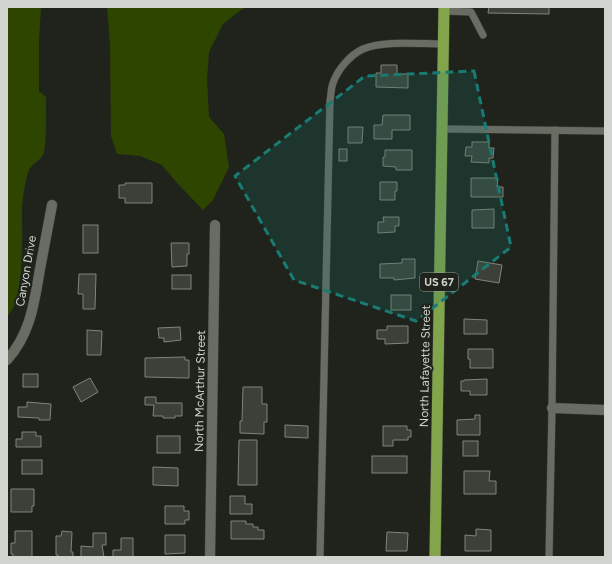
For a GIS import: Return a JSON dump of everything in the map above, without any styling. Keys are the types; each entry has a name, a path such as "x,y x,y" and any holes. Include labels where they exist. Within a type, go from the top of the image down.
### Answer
{"highway":[{"name":"North Lafayette Street","path":"435,557 444,9"}],"street":[{"name":"Canyon Drive","path":"7,360 20,343 33,311 52,205"},
{"name":"North McArthur Street","path":"210,557 215,225"},
{"path":"552,408 605,410"}],"lane":[{"path":"444,9 471,12 483,35"},
{"path":"320,557 330,101 333,83 342,66 363,49 384,44 443,44"},
{"path":"442,129 605,131"},
{"path":"549,557 555,130"}],"highlighted area":[{"path":"474,71 511,247 416,321 294,280 235,176 365,76"}],"green space":[{"path":"7,7 41,7 39,91 46,97 46,118 43,155 30,168 23,195 20,282 13,308 7,316"},
{"path":"107,7 247,7 223,24 209,52 207,80 209,117 224,134 229,167 213,200 203,210 162,165 140,156 117,154 111,136 110,45"}],"building":[{"path":"489,7 549,7 549,14 488,13"},
{"path":"381,65 397,65 397,74 408,74 408,88 376,87 376,73 381,73"},
{"path":"383,115 410,115 410,130 392,130 392,139 374,139 374,125 382,125"},
{"path":"348,127 363,127 362,143 348,143"},
{"path":"472,142 489,142 489,148 494,148 493,158 489,158 489,163 471,162 472,156 465,156 466,147 472,147"},
{"path":"339,149 347,149 347,161 339,161"},
{"path":"385,150 412,150 412,170 396,170 396,167 383,166"},
{"path":"471,178 498,178 497,187 503,187 503,197 471,197"},
{"path":"380,182 397,182 395,200 380,200"},
{"path":"125,183 152,183 152,203 125,203 125,198 119,198 119,185 125,185"},
{"path":"494,209 494,228 472,228 472,210"},
{"path":"383,217 399,217 399,226 395,226 395,232 378,233 378,222 384,222"},
{"path":"83,225 98,225 98,253 83,253"},
{"path":"171,243 189,243 187,266 172,267"},
{"path":"402,259 415,259 415,278 394,280 394,278 380,278 380,264 402,263"},
{"path":"478,261 502,265 499,283 475,279"},
{"path":"79,274 96,274 95,309 83,309 83,294 78,294"},
{"path":"172,275 191,275 191,289 172,289"},
{"path":"391,295 411,295 411,310 391,310"},
{"path":"464,319 487,320 487,334 464,334"},
{"path":"387,326 408,326 408,343 385,344 385,339 377,339 377,330 387,330"},
{"path":"180,327 181,340 164,342 164,338 159,338 158,328"},
{"path":"87,330 102,331 101,355 87,355"},
{"path":"468,349 493,349 493,368 470,368"},
{"path":"185,357 185,360 189,360 189,378 145,377 145,358"},
{"path":"23,374 38,374 38,387 23,387"},
{"path":"90,378 98,392 81,402 73,387"},
{"path":"487,379 487,395 470,395 470,391 461,391 461,381"},
{"path":"243,387 262,387 262,404 267,404 267,422 264,422 264,434 240,433 240,421 242,421"},
{"path":"145,397 156,397 156,403 182,403 182,416 175,416 175,418 163,418 163,416 153,416 154,405 145,405"},
{"path":"27,402 51,404 50,420 18,417 18,407 27,407"},
{"path":"475,415 480,415 480,435 457,435 457,420 475,419"},
{"path":"285,425 308,426 308,438 285,437"},
{"path":"383,426 407,426 407,430 411,430 411,437 408,437 408,440 393,440 393,446 383,446"},
{"path":"22,432 36,432 36,436 41,436 41,447 16,447 16,439 22,439"},
{"path":"157,436 180,436 180,453 157,453"},
{"path":"239,440 257,440 257,485 238,485"},
{"path":"463,441 478,441 478,456 463,456"},
{"path":"372,456 407,456 407,473 372,473"},
{"path":"22,460 42,460 42,474 22,474"},
{"path":"153,467 178,468 178,486 153,485"},
{"path":"464,471 490,471 489,481 496,481 496,494 464,494"},
{"path":"11,489 34,489 34,506 32,506 32,512 11,512"},
{"path":"230,496 245,496 245,504 252,504 252,514 230,514"},
{"path":"165,506 184,506 184,511 189,511 189,520 185,520 185,524 165,524"},
{"path":"231,521 246,521 246,524 253,524 253,527 258,527 258,530 264,530 264,539 231,539"},
{"path":"476,529 491,530 491,551 465,551 465,535 476,536"},
{"path":"15,531 32,531 32,557 13,557 13,554 11,554 11,543 15,543"},
{"path":"62,531 72,532 71,552 73,552 73,557 58,557 58,555 56,555 56,536 61,536"},
{"path":"387,532 408,533 407,551 386,551"},
{"path":"93,533 106,533 106,545 102,545 104,557 81,557 81,546 93,547"},
{"path":"165,535 185,535 185,553 165,554"},
{"path":"121,538 133,538 133,557 113,557 113,550 121,550"}]}
